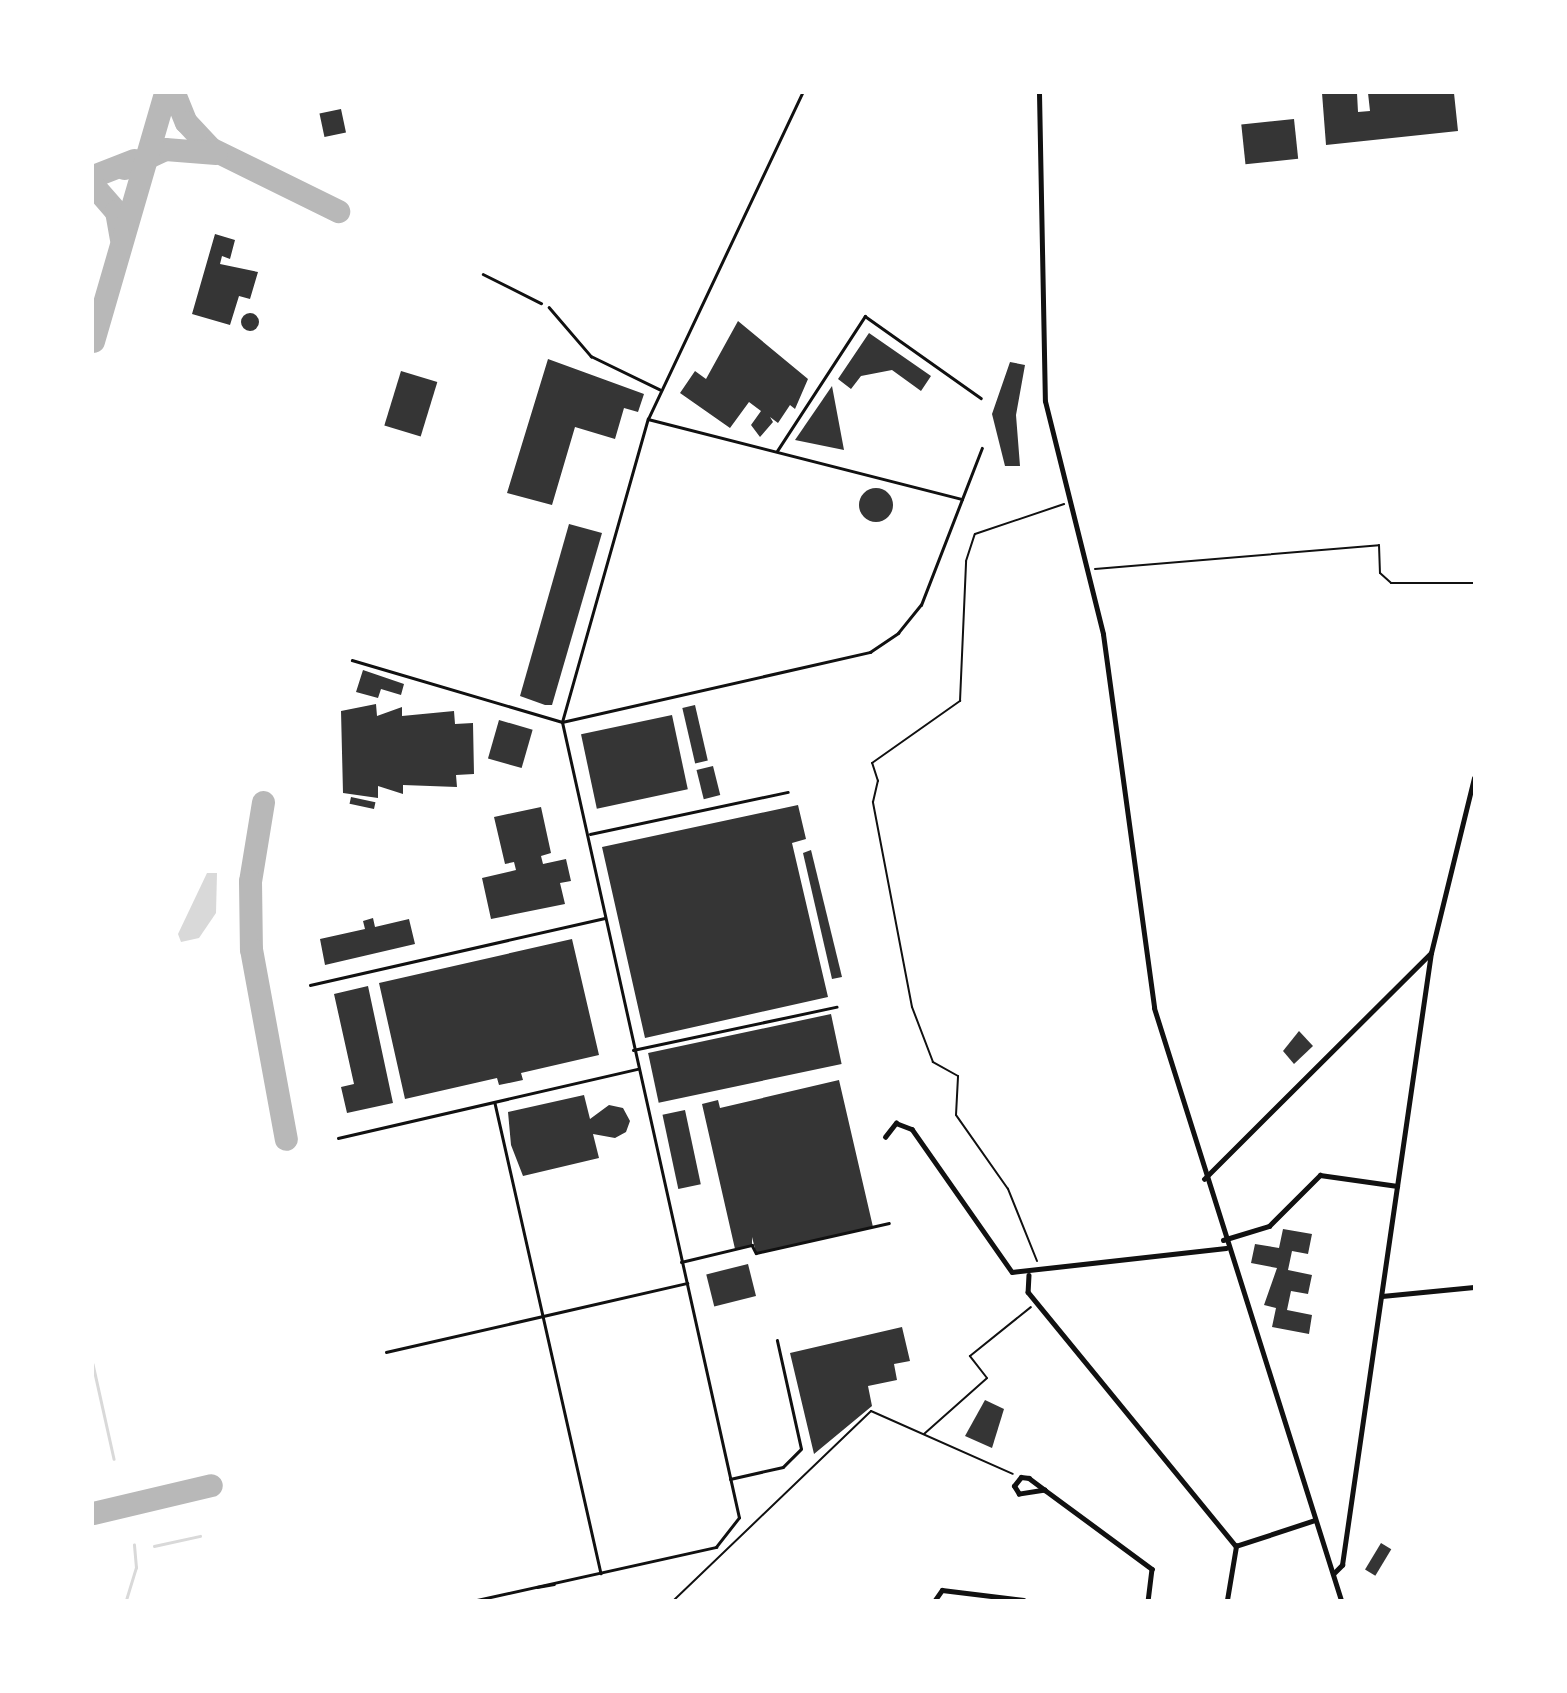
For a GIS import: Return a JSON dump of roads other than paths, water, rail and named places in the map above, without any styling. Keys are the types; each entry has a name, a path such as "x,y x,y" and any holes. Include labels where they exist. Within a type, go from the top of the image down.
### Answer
{"street":[{"path":"1039,93 1045,401 1109,670 1154,1008 1204,1180 1341,1600"},
{"path":"1333,1574 1342,1565 1431,953 1474,778"},
{"path":"1204,1180 1431,953"},
{"path":"885,1138 896,1123 912,1129 1012,1272 1029,1275 1226,1248"},
{"path":"1223,1240 1269,1226 1320,1174 1397,1186"},
{"path":"1029,1275 1028,1292 1236,1546 1227,1600"},
{"path":"1382,1296 1474,1287"},
{"path":"1045,1490 1019,1494 1014,1486 1021,1477 1045,1490 1152,1569 1148,1600"},
{"path":"1236,1546 1315,1520"},
{"path":"935,1600 942,1590 1023,1600"}],"lane":[{"path":"477,1600 601,1573 725,1541 739,1518 604,918 590,834 562,722 648,419 802,93"},
{"path":"483,274 541,303"},
{"path":"549,307 591,356 660,390"},
{"path":"777,451 865,316 981,398"},
{"path":"648,419 962,499"},
{"path":"352,660 562,722 876,648 921,605 982,448"},
{"path":"590,834 788,792"},
{"path":"310,985 604,918"},
{"path":"633,1049 836,1007"},
{"path":"338,1138 638,1069"},
{"path":"495,1103 601,1573"},
{"path":"681,1262 752,1245 756,1253 889,1223"},
{"path":"386,1352 542,1314 687,1283"},
{"path":"730,1479 783,1467 801,1449 777,1341"}],"waterway":[{"path":"93,1364 114,1459"},
{"path":"154,1546 200,1536"},
{"path":"126,1600 136,1568 134,1545"}]}
